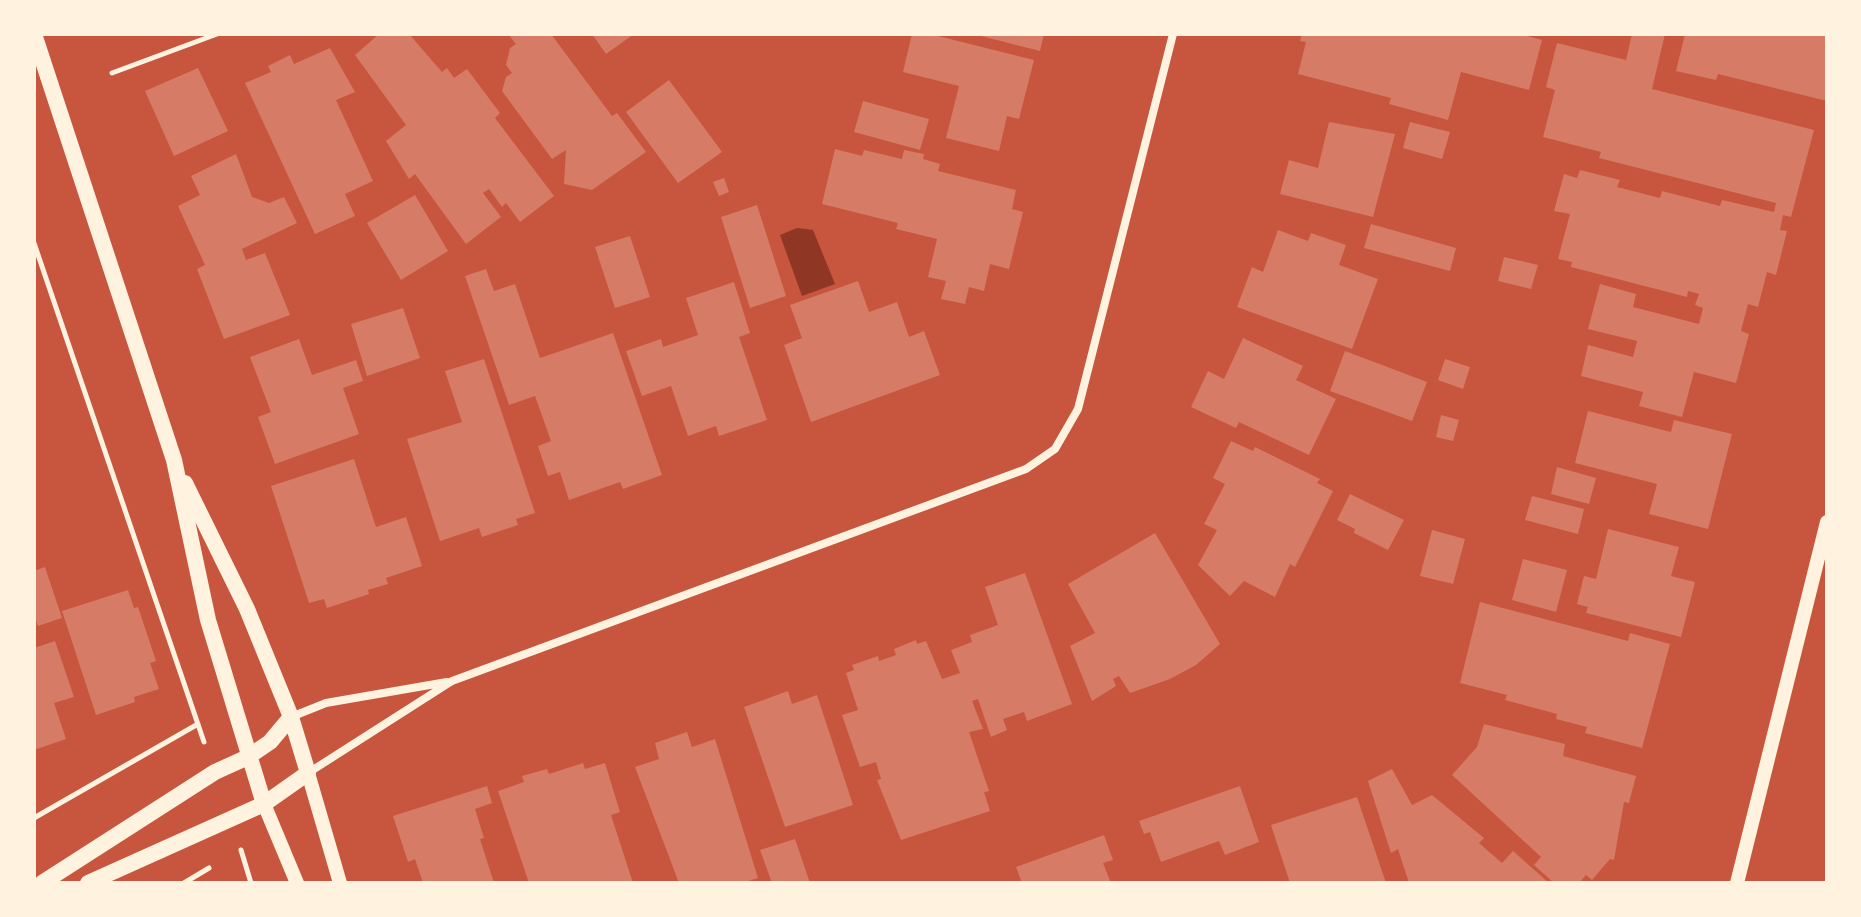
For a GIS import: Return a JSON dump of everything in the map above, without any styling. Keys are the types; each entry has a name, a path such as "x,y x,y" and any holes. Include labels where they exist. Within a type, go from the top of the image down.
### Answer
{"main road":[{"path":"36,34 174,460 208,620 264,804"},
{"path":"88,883 264,804 308,773 291,717 247,609 174,460"},
{"path":"42,883 215,772 248,757 270,742 291,717"}],"street":[{"path":"291,717 326,703 452,681 1026,469 1055,449 1078,409 1173,34"},
{"path":"1737,883 1827,522"},
{"path":"340,883 308,773 452,681"},
{"path":"264,804 297,883"}],"path":[{"path":"112,73 217,34"},
{"path":"34,243 215,772"},
{"path":"34,818 198,724"},
{"path":"231,818 240,851"}],"shaded area":[{"path":"797,228 813,230 835,284 802,296 780,235"}],"building":[{"path":"379,34 409,34 442,72 447,68 454,78 467,69 500,113 495,118 554,196 520,222 506,203 502,207 489,189 483,193 501,217 466,244 415,174 409,179 386,141 406,125 355,55"},
{"path":"508,34 551,34 612,116 617,113 646,152 592,190 564,184 566,150 552,159 502,91 506,77 512,73 506,65 510,48 516,44"},
{"path":"592,34 634,34 606,54"},
{"path":"912,34 930,34 1034,60 1019,119 1007,116 999,151 946,138 959,86 903,72"},
{"path":"973,34 1044,34 1040,51"},
{"path":"1302,34 1520,34 1542,40 1529,90 1461,72 1448,120 1389,104 1391,98 1298,74 1306,42 1300,41"},
{"path":"1632,34 1665,34 1652,89 1814,130 1791,217 1783,215 1780,230 1787,231 1776,275 1767,272 1758,307 1748,304 1741,331 1749,334 1736,383 1694,372 1682,417 1639,406 1643,392 1581,376 1588,345 1633,357 1637,341 1588,329 1600,284 1636,294 1633,307 1699,324 1703,308 1695,305 1699,294 1688,291 1687,297 1571,267 1572,262 1558,259 1570,214 1554,211 1564,174 1577,178 1580,170 1620,180 1617,187 1660,198 1662,191 1720,206 1722,200 1774,212 1776,203 1599,158 1601,152 1543,137 1555,90 1546,87 1557,43 1626,60"},
{"path":"1685,34 1827,34 1827,101 1718,74 1716,80 1676,71"},
{"path":"330,48 355,92 336,100 373,181 345,194 355,216 315,234 245,83 271,72 268,66 290,55 294,64"},
{"path":"198,68 228,131 174,156 145,91"},
{"path":"669,80 722,152 678,183 626,112"},
{"path":"863,101 929,119 920,150 854,132"},
{"path":"1329,122 1395,134 1373,217 1280,194 1289,160 1318,168"},
{"path":"1410,122 1450,132 1442,159 1403,148"},
{"path":"835,149 862,156 864,150 902,159 904,150 924,154 923,159 940,164 938,171 1016,190 1012,209 1023,212 1009,269 990,264 984,291 969,287 965,304 941,299 946,281 928,277 937,239 896,229 898,223 822,204"},
{"path":"236,154 252,197 269,203 284,197 297,223 242,249 246,260 265,253 290,315 224,339 197,269 205,265 178,206 200,195 191,176"},
{"path":"724,178 729,192 719,196 713,182"},
{"path":"415,195 448,251 401,280 367,223"},
{"path":"757,205 786,296 750,308 721,217"},
{"path":"1371,224 1456,248 1450,271 1364,248"},
{"path":"1278,230 1308,241 1311,233 1346,245 1339,265 1378,279 1352,349 1237,307 1252,267 1263,272"},
{"path":"630,236 650,297 615,308 595,247"},
{"path":"1504,257 1538,265 1531,289 1498,281"},
{"path":"486,269 494,291 515,284 540,358 613,333 662,475 623,489 620,482 569,500 560,472 548,476 538,446 551,441 535,396 509,405 465,276"},
{"path":"858,281 869,312 897,302 909,337 924,331 940,375 811,422 784,345 802,338 790,305"},
{"path":"734,282 750,333 739,337 767,420 719,436 716,426 688,436 671,386 642,396 626,351 661,339 663,347 698,335 686,298"},
{"path":"403,308 420,358 367,376 351,324"},
{"path":"1243,338 1303,366 1296,380 1336,399 1309,455 1239,422 1236,428 1191,407 1208,371 1224,379"},
{"path":"299,339 312,375 356,360 363,381 343,388 359,434 275,464 258,417 271,412 250,357"},
{"path":"1345,351 1427,382 1412,421 1330,391"},
{"path":"484,359 535,513 516,519 518,525 482,537 479,528 440,541 407,439 462,422 445,371"},
{"path":"1445,359 1470,367 1463,389 1438,380"},
{"path":"1588,411 1671,432 1674,420 1732,434 1708,529 1649,514 1657,484 1575,463"},
{"path":"1441,415 1459,420 1453,441 1436,437"},
{"path":"1231,441 1253,451 1255,447 1320,479 1317,483 1333,491 1295,567 1290,564 1275,597 1244,581 1230,596 1198,565 1217,530 1204,524 1225,484 1213,478"},
{"path":"354,459 376,527 406,517 422,566 386,578 388,584 368,590 369,594 327,608 324,599 309,603 271,486"},
{"path":"1557,467 1596,478 1589,504 1551,494"},
{"path":"1350,494 1404,520 1388,550 1354,533 1355,529 1337,520"},
{"path":"1532,496 1584,509 1578,534 1525,520"},
{"path":"1608,529 1679,547 1671,576 1695,582 1681,637 1586,613 1588,607 1577,604 1584,576 1596,579"},
{"path":"1432,530 1465,539 1453,584 1420,576"},
{"path":"1155,533 1220,644 1196,665 1170,679 1130,693 1119,676 1113,679 1116,686 1092,701 1070,646 1095,633 1068,584"},
{"path":"1523,559 1567,570 1556,612 1512,600"},
{"path":"45,567 62,618 38,626 34,615 34,571"},
{"path":"1025,573 1072,704 1027,721 1024,712 1003,719 1007,730 991,737 978,699 972,701 983,729 969,732 989,791 984,792 990,811 901,840 877,780 881,779 876,762 860,767 842,715 858,710 846,673 854,670 852,665 878,656 879,661 896,655 894,649 916,640 917,644 926,641 942,679 960,673 951,650 972,642 970,635 998,625 985,587"},
{"path":"128,590 134,608 138,607 156,661 150,663 159,689 134,697 135,702 96,715 62,611"},
{"path":"1480,602 1628,641 1630,633 1670,644 1642,748 1585,733 1587,727 1556,719 1557,714 1505,700 1507,695 1460,683"},
{"path":"55,641 74,697 54,703 66,739 34,750 34,648"},
{"path":"788,691 792,704 817,695 853,805 785,827 744,707"},
{"path":"1484,724 1565,744 1563,756 1636,776 1629,803 1624,802 1614,860 1610,859 1592,880 1586,875 1579,883 1554,883 1534,865 1541,857 1452,775 1477,747"},
{"path":"687,732 692,747 715,739 758,878 742,883 679,883 635,767 659,759 655,743"},
{"path":"583,763 585,769 605,763 620,812 611,815 633,883 529,883 498,791 524,782 522,776 547,769 549,774"},
{"path":"1392,769 1412,805 1432,795 1484,838 1479,843 1502,863 1513,851 1549,883 1409,883 1398,849 1391,853 1368,781"},
{"path":"487,786 492,803 475,809 484,838 480,839 494,883 423,883 415,859 408,862 393,816"},
{"path":"1240,786 1259,842 1225,855 1219,841 1161,862 1150,832 1144,834 1139,821"},
{"path":"1357,797 1386,883 1290,883 1271,825"},
{"path":"1104,835 1113,860 1103,863 1111,883 1022,883 1016,867"},
{"path":"795,839 810,883 772,883 760,850"}]}
